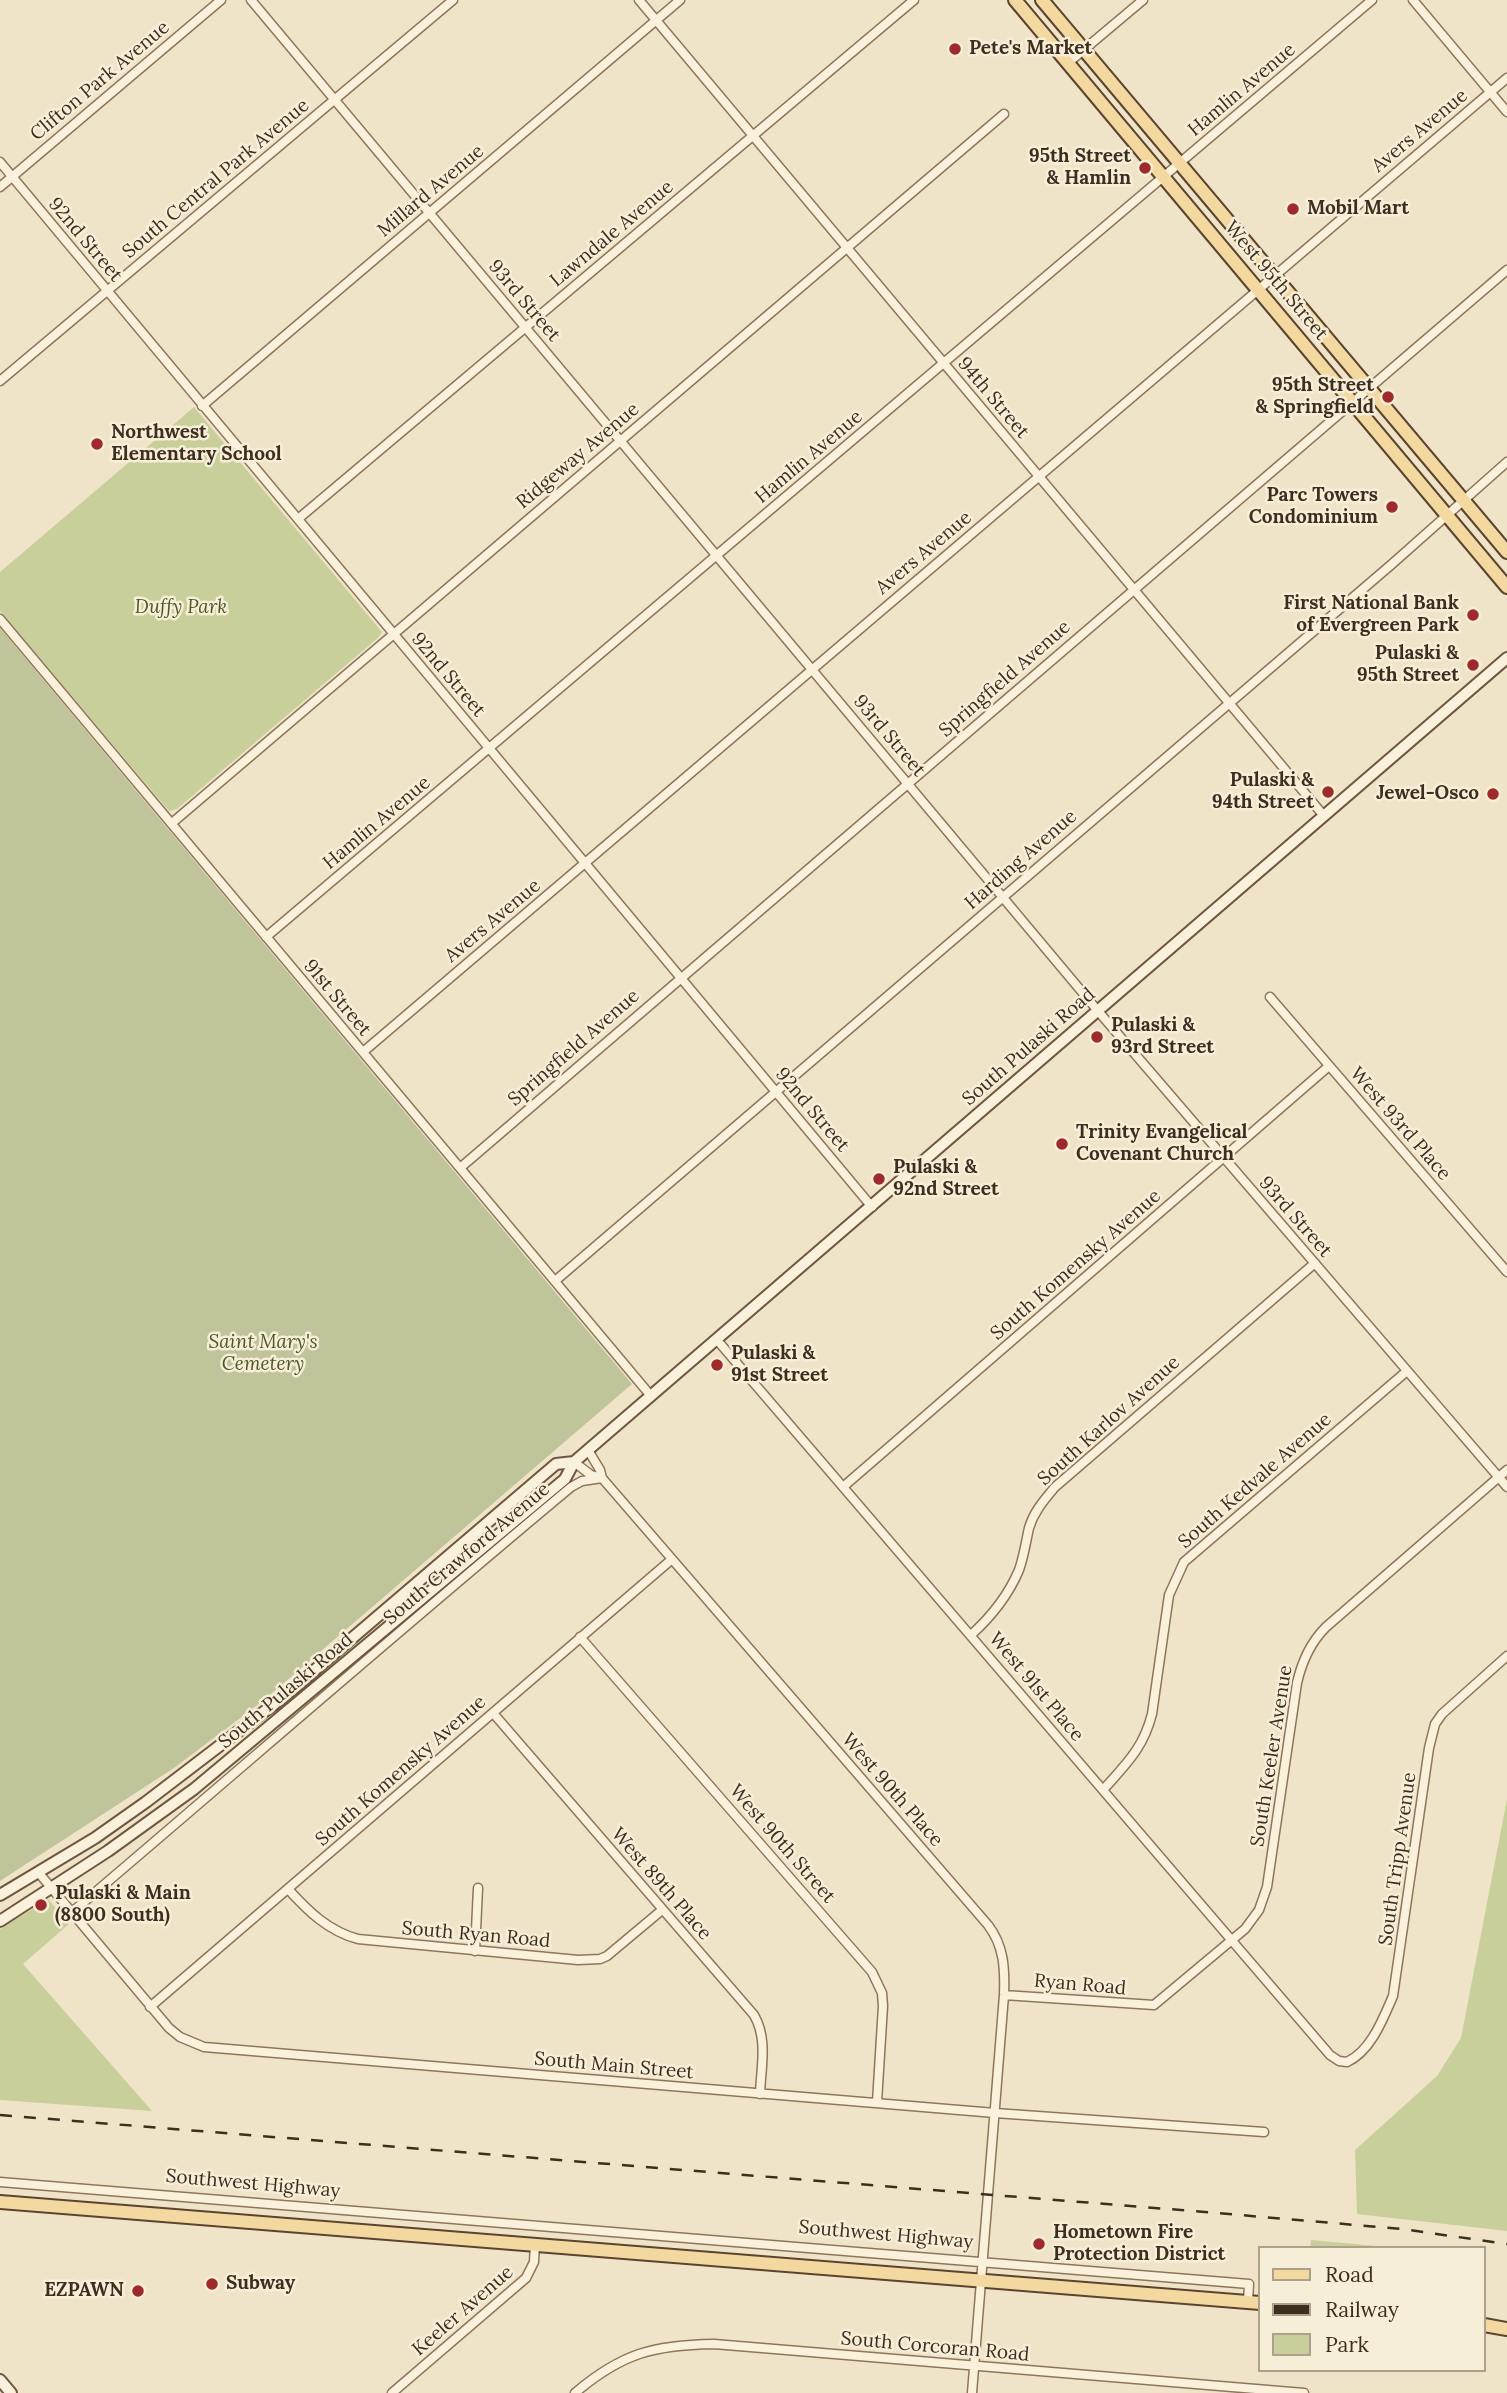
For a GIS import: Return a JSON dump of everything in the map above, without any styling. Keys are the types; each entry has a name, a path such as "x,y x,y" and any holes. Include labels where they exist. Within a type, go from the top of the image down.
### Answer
{"main road":[{"name":"West 95th Street","path":"1015,0 1507,587"},
{"name":"West 95th Street","path":"1042,0 1507,552"},
{"name":"South Pulaski Road","path":"0,1921 138,1830 223,1767 565,1479 574,1462 1507,658"},
{"name":"South Pulaski Road","path":"0,1895 95,1838 146,1802 282,1698 556,1464 574,1462"},
{"name":"Southwest Highway","path":"0,2202 1254,2302"},
{"path":"1486,2325 1507,2329"},
{"path":"0,2380 11,2393"}],"street":[{"name":"Clifton Park Avenue","path":"0,187 221,0"},
{"name":"93rd Street","path":"251,0 1098,1011 1507,1488"},
{"name":"South Central Park Avenue","path":"0,382 453,0"},
{"name":"94th Street","path":"639,0 1324,816"},
{"name":"Millard Avenue","path":"202,405 680,0"},
{"name":"Lawndale Avenue","path":"298,519 914,0"},
{"path":"1068,63 1143,0"},
{"name":"Hamlin Avenue","path":"266,937 1373,0"},
{"path":"1413,0 1507,112"},
{"name":"Avers Avenue","path":"363,1052 1507,78"},
{"name":"Ridgeway Avenue","path":"172,823 1004,114"},
{"name":"92nd Street","path":"0,162 872,1207"},
{"name":"Springfield Avenue","path":"460,1168 1507,270"},
{"name":"Harding Avenue","path":"555,1281 1507,462"},
{"name":"91st Street","path":"0,619 651,1396"},
{"name":"West 93rd Place","path":"1270,998 1507,1272"},
{"name":"South Komensky Avenue","path":"843,1487 1329,1066"},
{"name":"South Karlov Avenue","path":"971,1635 993,1614 1010,1589 1020,1567 1030,1524 1040,1504 1055,1486 1315,1263"},
{"name":"West 91st Place","path":"718,1340 1330,2054"},
{"name":"South Kedvale Avenue","path":"1103,1790 1140,1748 1147,1733 1169,1595 1184,1562 1407,1371"},
{"name":"West 90th Place","path":"588,1450 600,1469 602,1478 995,1934 1005,1966 1004,1994 972,2393"},
{"name":"West 90th Place","path":"574,1462 591,1475 602,1478"},
{"name":"South Keeler Avenue","path":"1154,2005 1252,1920 1263,1900 1297,1683 1310,1646 1326,1627 1507,1470"},
{"name":"South Crawford Avenue","path":"72,1913 429,1606 572,1487 582,1481 602,1478"},
{"name":"South Komensky Avenue","path":"150,2007 671,1560"},
{"name":"West 90th Street","path":"580,1637 872,1972 883,2006 877,2102"},
{"name":"South Tripp Avenue","path":"1330,2054 1339,2061 1347,2062 1361,2053 1393,1996 1429,1748 1435,1724 1451,1704 1507,1656"},
{"name":"West 89th Place","path":"493,1713 758,2022 763,2042 760,2094"},
{"name":"South Main Street","path":"38,1872 169,2028 204,2048 995,2113 1265,2132"},
{"path":"475,1951 478,1888"},
{"name":"South Ryan Road","path":"288,1889 320,1921 346,1936 372,1942 578,1960 600,1959 616,1950 662,1910"},
{"name":"Ryan Road","path":"1004,1994 1154,2005"},
{"name":"Southwest Highway","path":"0,2182 1249,2284 1254,2302"},
{"path":"501,2240 503,2223"},
{"name":"Keeler Avenue","path":"392,2393 526,2278 534,2262 535,2243"},
{"name":"South Corcoran Road","path":"575,2393 612,2367 642,2352 676,2345 714,2344 1304,2393"}],"green space":[{"name":"Duffy Park","path":"194,407 382,632 177,809 169,811 0,611 0,572"},
{"name":"Saint Mary's Cemetery","path":"0,628 632,1384 264,1700 174,1768 0,1881"},
{"path":"1507,1799 1507,2231 1357,2214 1355,2150 1437,2076 1461,2038"},
{"path":"48,1899 69,1924 23,1964 152,2111 0,2100 0,1929"},
{"path":"1311,2240 1376,2246 1310,2246"}],"railway":[{"path":"0,2115 1205,2212 1402,2229 1507,2244"}],"place":[{"name":"Pete's Market","path":"955,49"},
{"name":"95th Street & Hamlin","path":"1145,168"},
{"name":"Mobil Mart","path":"1293,209"},
{"name":"95th Street & Springfield","path":"1388,397"},
{"name":"Northwest Elementary School","path":"97,444"},
{"name":"Parc Towers Condominium","path":"1392,507"},
{"name":"First National Bank of Evergreen Park","path":"1473,615"},
{"name":"Pulaski & 95th Street","path":"1473,665"},
{"name":"Pulaski & 94th Street","path":"1328,792"},
{"name":"Jewel-Osco","path":"1493,794"},
{"name":"Pulaski & 93rd Street","path":"1097,1037"},
{"name":"Trinity Evangelical Covenant Church","path":"1062,1144"},
{"name":"Pulaski & 92nd Street","path":"879,1179"},
{"name":"Pulaski & 91st Street","path":"717,1365"},
{"name":"Pulaski & Main (8800 South)","path":"41,1905"},
{"name":"Hometown Fire Protection District","path":"1039,2244"},
{"name":"Subway","path":"212,2284"},
{"name":"EZPAWN","path":"138,2291"}]}
